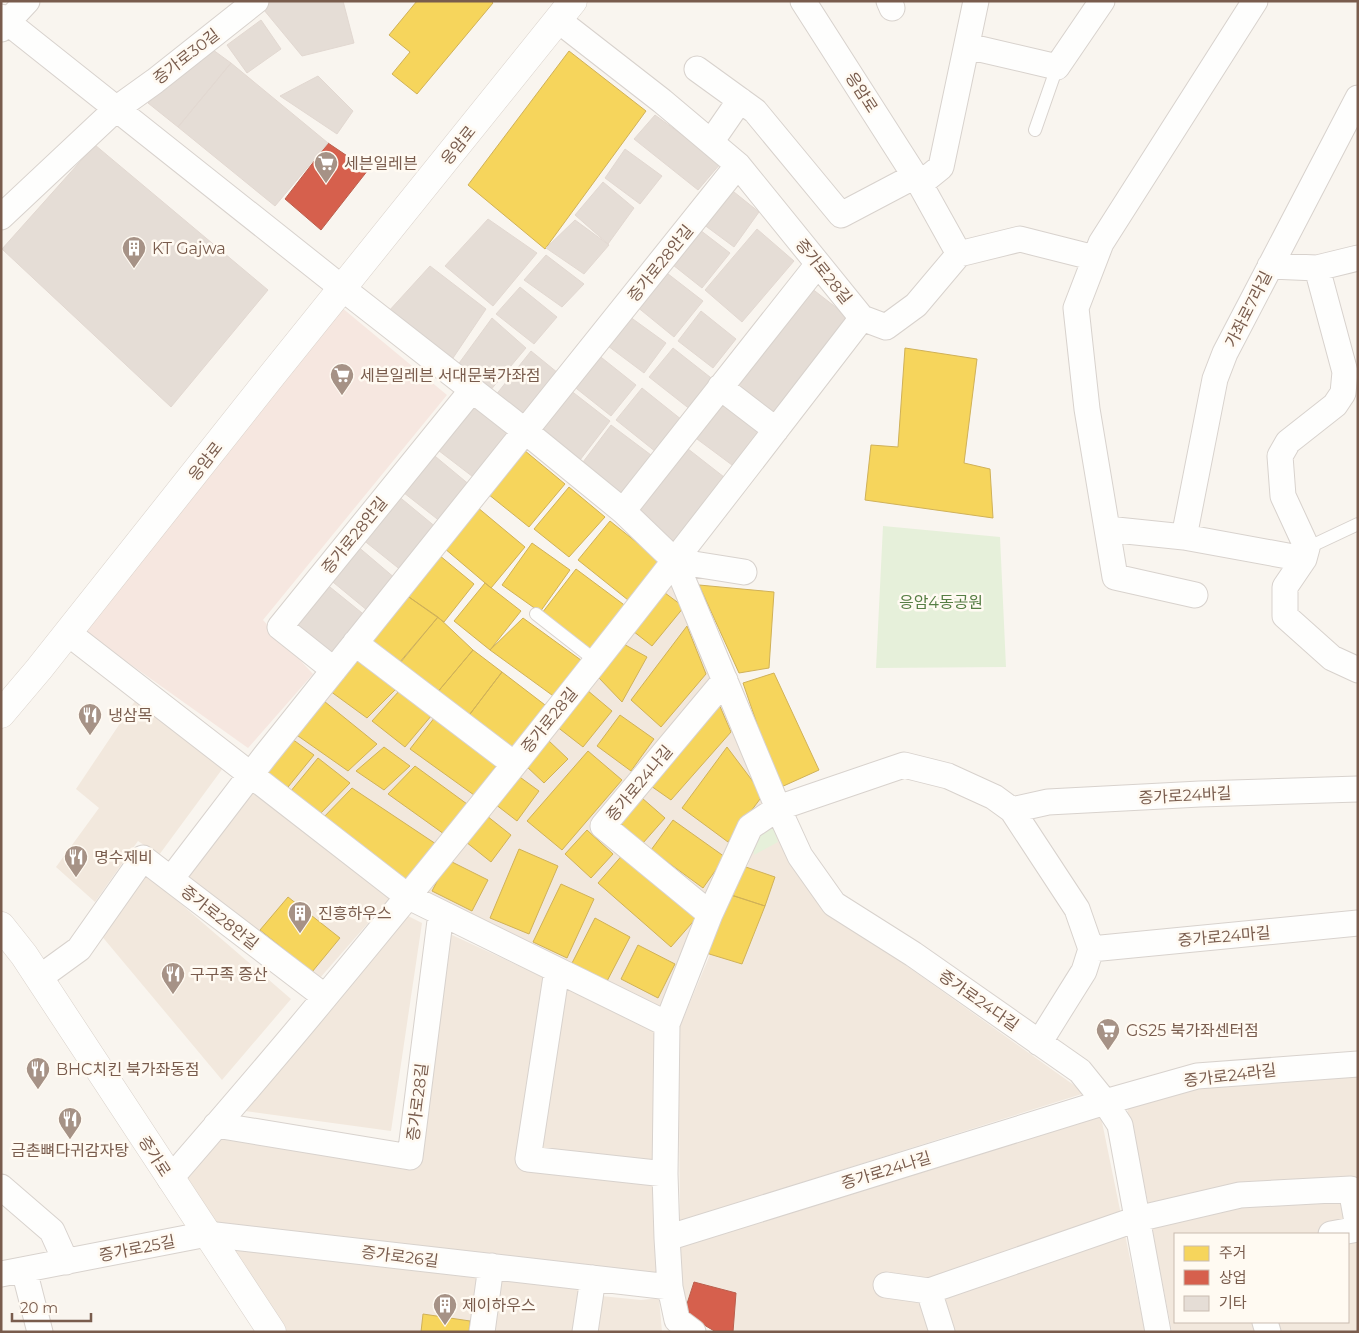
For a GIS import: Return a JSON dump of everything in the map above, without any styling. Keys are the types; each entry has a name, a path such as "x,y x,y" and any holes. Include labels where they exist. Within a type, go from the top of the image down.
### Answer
{"main road":[{"name":"응암로","path":"1,714 566,11"},
{"name":"증가로","path":"1,926 39,978 272,1332"}],"street":[{"path":"28,1 4,23 525,431 623,511 675,562 778,808"},
{"name":"증가로30길","path":"1,217 116,109 155,81 256,1"},
{"name":"응암로","path":"804,1 917,180 959,254"},
{"path":"697,69 755,111 841,215 942,167 976,1"},
{"path":"967,46 1056,68 1102,1"},
{"path":"1196,594 1115,577 1086,409 1076,308 1101,243 1255,1"},
{"name":"증가로28길","path":"170,1179 325,997 514,764 675,562 862,318 738,165 662,101 566,11"},
{"name":"가좌로7라길","path":"1184,537 1215,379 1225,353 1358,98"},
{"path":"711,142 740,100"},
{"name":"증가로28안길","path":"325,997 171,879 355,643 738,165"},
{"path":"862,318 886,327 916,304 959,254 1020,239 1095,258"},
{"path":"1270,266 1317,268 1358,258"},
{"path":"623,511 818,264"},
{"path":"1306,553 1283,496 1280,456 1288,442 1335,405 1343,394 1345,372 1317,268"},
{"path":"720,387 776,430"},
{"name":"증가로28안길","path":"334,670 280,628 472,390"},
{"path":"1107,529 1306,553"},
{"path":"1306,553 1285,587 1285,616 1332,658 1358,670"},
{"path":"675,562 744,572"},
{"path":"68,633 407,896 667,1024"},
{"path":"355,643 514,764"},
{"name":"증가로24나길","path":"710,914 604,826 725,680"},
{"path":"693,1332 677,1320 670,1287 666,1238 665,1174 667,1024 710,914 750,827 778,808 904,764 948,776 994,797 1012,810 1077,909 1090,949 1084,971 1039,1043"},
{"name":"증가로24바길","path":"1012,810 1048,802 1200,794 1358,789"},
{"name":"증가로24다길","path":"778,808 800,856 834,904 912,954 1080,1072 1105,1102 1120,1125 1158,1332"},
{"path":"39,978 79,949 143,858 171,879"},
{"name":"증가로28길","path":"216,1125 410,1156 441,912"},
{"name":"증가로24마길","path":"1090,949 1358,923"},
{"path":"557,970 528,1159 665,1174"},
{"name":"증가로24라길","path":"1105,1102 1197,1076 1358,1064"},
{"name":"증가로24나길","path":"666,1238 1105,1102"},
{"path":"1,1187 52,1231 66,1262"},
{"path":"886,1285 928,1291 1137,1219 1240,1195 1351,1189 1358,1228 1336,1233"},
{"name":"증가로25길","path":"13,1272 207,1234"},
{"name":"증가로26길","path":"207,1234 670,1287"},
{"path":"482,1332 491,1266"},
{"path":"13,1272 40,1332"},
{"path":"584,1332 593,1278"},
{"path":"928,1291 942,1332"}],"lane":[{"path":"1035,130 1056,68"},
{"path":"1306,553 1358,524"},
{"path":"536,614 596,661"}],"shaded area":[{"path":"341,307 447,395 263,620 313,674 248,748 85,632"},
{"path":"672,584 770,813 817,902 1085,1093 680,1221 678,1031 769,814 661,1011 422,892"},
{"path":"357,656 497,765 407,883 266,774"},
{"path":"135,701 223,768 159,855 138,841 95,902 56,867 99,808 76,789"},
{"path":"251,792 391,897 319,979 187,875"},
{"path":"145,873 291,999 222,1080 100,934"},
{"path":"406,915 422,923 391,1131 245,1111"},
{"path":"450,934 655,1029 658,1274 217,1223 183,1183 219,1136 417,1168"},
{"path":"1358,1076 1358,1332 1172,1332 1148,1202 1127,1108 1204,1087"},
{"path":"1101,1117 1145,1332 716,1332 684,1313 680,1244"},
{"path":"232,1249 582,1289 574,1332 286,1332"},
{"path":"601,1296 641,1300 659,1298 662,1332 597,1332"}],"green space":[{"name":"응암4동공원","path":"883,526 1000,537 1006,667 876,668"},
{"path":"770,813 778,842 754,855 750,827"}],"building: 주거":[{"path":"417,1 491,1 493,3 417,94 392,74 410,52 389,35"},
{"path":"569,51 646,111 545,249 468,185"},
{"path":"905,348 977,359 964,463 990,469 993,518 865,500 871,445 898,447"},
{"path":"524,450 565,484 529,527 488,494"},
{"path":"569,487 605,517 569,557 534,529"},
{"path":"477,507 525,547 491,588 444,548"},
{"path":"610,521 665,565 633,604 578,560"},
{"path":"532,543 570,570 540,612 502,585"},
{"path":"439,555 474,584 444,622 406,595"},
{"path":"576,569 627,607 594,652 542,613"},
{"path":"485,583 521,611 490,650 454,621"},
{"path":"699,585 774,592 769,668 739,673"},
{"path":"665,593 684,607 652,646 633,631"},
{"path":"406,595 438,617 399,663 370,639"},
{"path":"438,617 473,650 436,694 400,663"},
{"path":"523,618 585,663 556,698 490,650"},
{"path":"687,626 706,674 661,727 631,700"},
{"path":"620,642 647,657 622,702 599,678"},
{"path":"473,650 502,672 467,718 436,694"},
{"path":"357,656 397,688 367,718 330,691"},
{"path":"502,672 549,708 513,754 467,718"},
{"path":"774,673 819,770 779,788 743,683"},
{"path":"400,690 432,715 405,747 372,721"},
{"path":"587,690 612,711 583,747 556,726"},
{"path":"319,697 377,744 348,771 291,731"},
{"path":"719,704 731,732 671,800 651,786"},
{"path":"620,715 654,739 631,771 597,746"},
{"path":"435,717 497,765 474,795 410,749"},
{"path":"288,736 314,755 284,792 259,773"},
{"path":"549,741 568,759 544,783 525,765"},
{"path":"384,747 410,766 384,790 356,771"},
{"path":"727,747 763,795 728,842 682,808"},
{"path":"588,751 622,780 562,850 527,821"},
{"path":"318,758 350,783 319,815 290,792"},
{"path":"415,766 467,804 444,834 388,794"},
{"path":"517,775 539,791 517,821 495,804"},
{"path":"352,788 436,844 407,883 321,820"},
{"path":"642,798 665,818 643,843 620,823"},
{"path":"487,816 511,835 491,862 466,842"},
{"path":"673,820 725,857 703,888 651,850"},
{"path":"587,830 613,854 591,878 565,854"},
{"path":"519,849 558,866 529,934 490,918"},
{"path":"625,852 698,916 671,947 598,883"},
{"path":"448,860 488,880 472,911 432,891"},
{"path":"740,865 775,877 765,906 728,894"},
{"path":"561,884 594,899 567,958 533,942"},
{"path":"728,894 765,906 742,964 706,953"},
{"name":"진흥하우스","path":"288,897 340,938 312,972 260,930"},
{"path":"595,918 630,937 605,985 570,967"},
{"path":"638,945 675,964 658,998 621,979"},
{"name":"제이하우스","path":"423,1314 470,1321 469,1332 421,1332"}],"building: 상업":[{"name":"세븐일레븐","path":"328,143 368,170 321,230 285,199"},
{"path":"694,1282 736,1293 733,1332 716,1332 684,1313"}],"building: 기타":[{"path":"262,1 343,1 354,43 302,56 259,4"},
{"path":"261,20 281,49 247,73 227,45"},
{"path":"209,47 231,63 178,127 148,103"},
{"path":"231,63 328,143 275,206 178,127"},
{"path":"318,76 353,111 337,134 280,96"},
{"path":"655,115 721,163 698,190 634,139"},
{"name":"KT Gajwa","path":"95,145 268,290 171,407 2,249"},
{"path":"625,149 662,176 640,204 605,178"},
{"path":"603,182 634,208 608,244 575,215"},
{"path":"729,188 759,212 734,247 703,224"},
{"path":"488,219 537,253 493,306 445,266"},
{"path":"575,220 609,245 584,274 546,248"},
{"path":"757,229 794,261 742,322 705,290"},
{"path":"700,230 730,253 702,288 673,265"},
{"path":"546,255 584,284 562,307 524,280"},
{"path":"430,266 486,309 453,358 388,312"},
{"path":"663,270 703,301 674,337 636,306"},
{"path":"520,287 557,317 534,344 496,314"},
{"path":"811,288 851,319 774,419 733,388"},
{"path":"701,311 736,339 713,368 678,341"},
{"path":"626,314 666,343 644,373 604,343"},
{"path":"492,318 526,348 489,392 457,366"},
{"path":"673,348 715,381 691,410 649,377"},
{"path":"531,351 558,373 526,420 495,396"},
{"path":"597,354 636,385 611,416 572,385"},
{"path":"642,388 682,420 656,452 616,420"},
{"path":"570,390 610,421 580,460 540,429"},
{"path":"472,399 514,433 477,480 434,447"},
{"path":"721,400 763,432 736,468 693,436"},
{"path":"611,425 651,455 620,496 580,466"},
{"path":"683,445 724,477 672,544 631,513"},
{"path":"430,452 471,486 441,522 399,489"},
{"path":"397,495 437,528 402,571 362,539"},
{"path":"356,545 396,579 368,611 328,578"},
{"path":"325,583 367,617 333,658 291,624"}],"place":[{"name":"세븐일레븐","path":"326,184"},
{"name":"KT Gajwa","path":"134,269"},
{"name":"세븐일레븐 서대문북가좌점","path":"342,396"},
{"name":"냉삼목","path":"90,736"},
{"name":"명수제비","path":"76,878"},
{"name":"진흥하우스","path":"300,934"},
{"name":"구구족 증산","path":"173,995"},
{"name":"GS25 북가좌센터점","path":"1108,1051"},
{"name":"BHC치킨 북가좌동점","path":"38,1090"},
{"name":"금촌뼈다귀감자탕","path":"70,1140"},
{"name":"제이하우스","path":"445,1326"}]}
